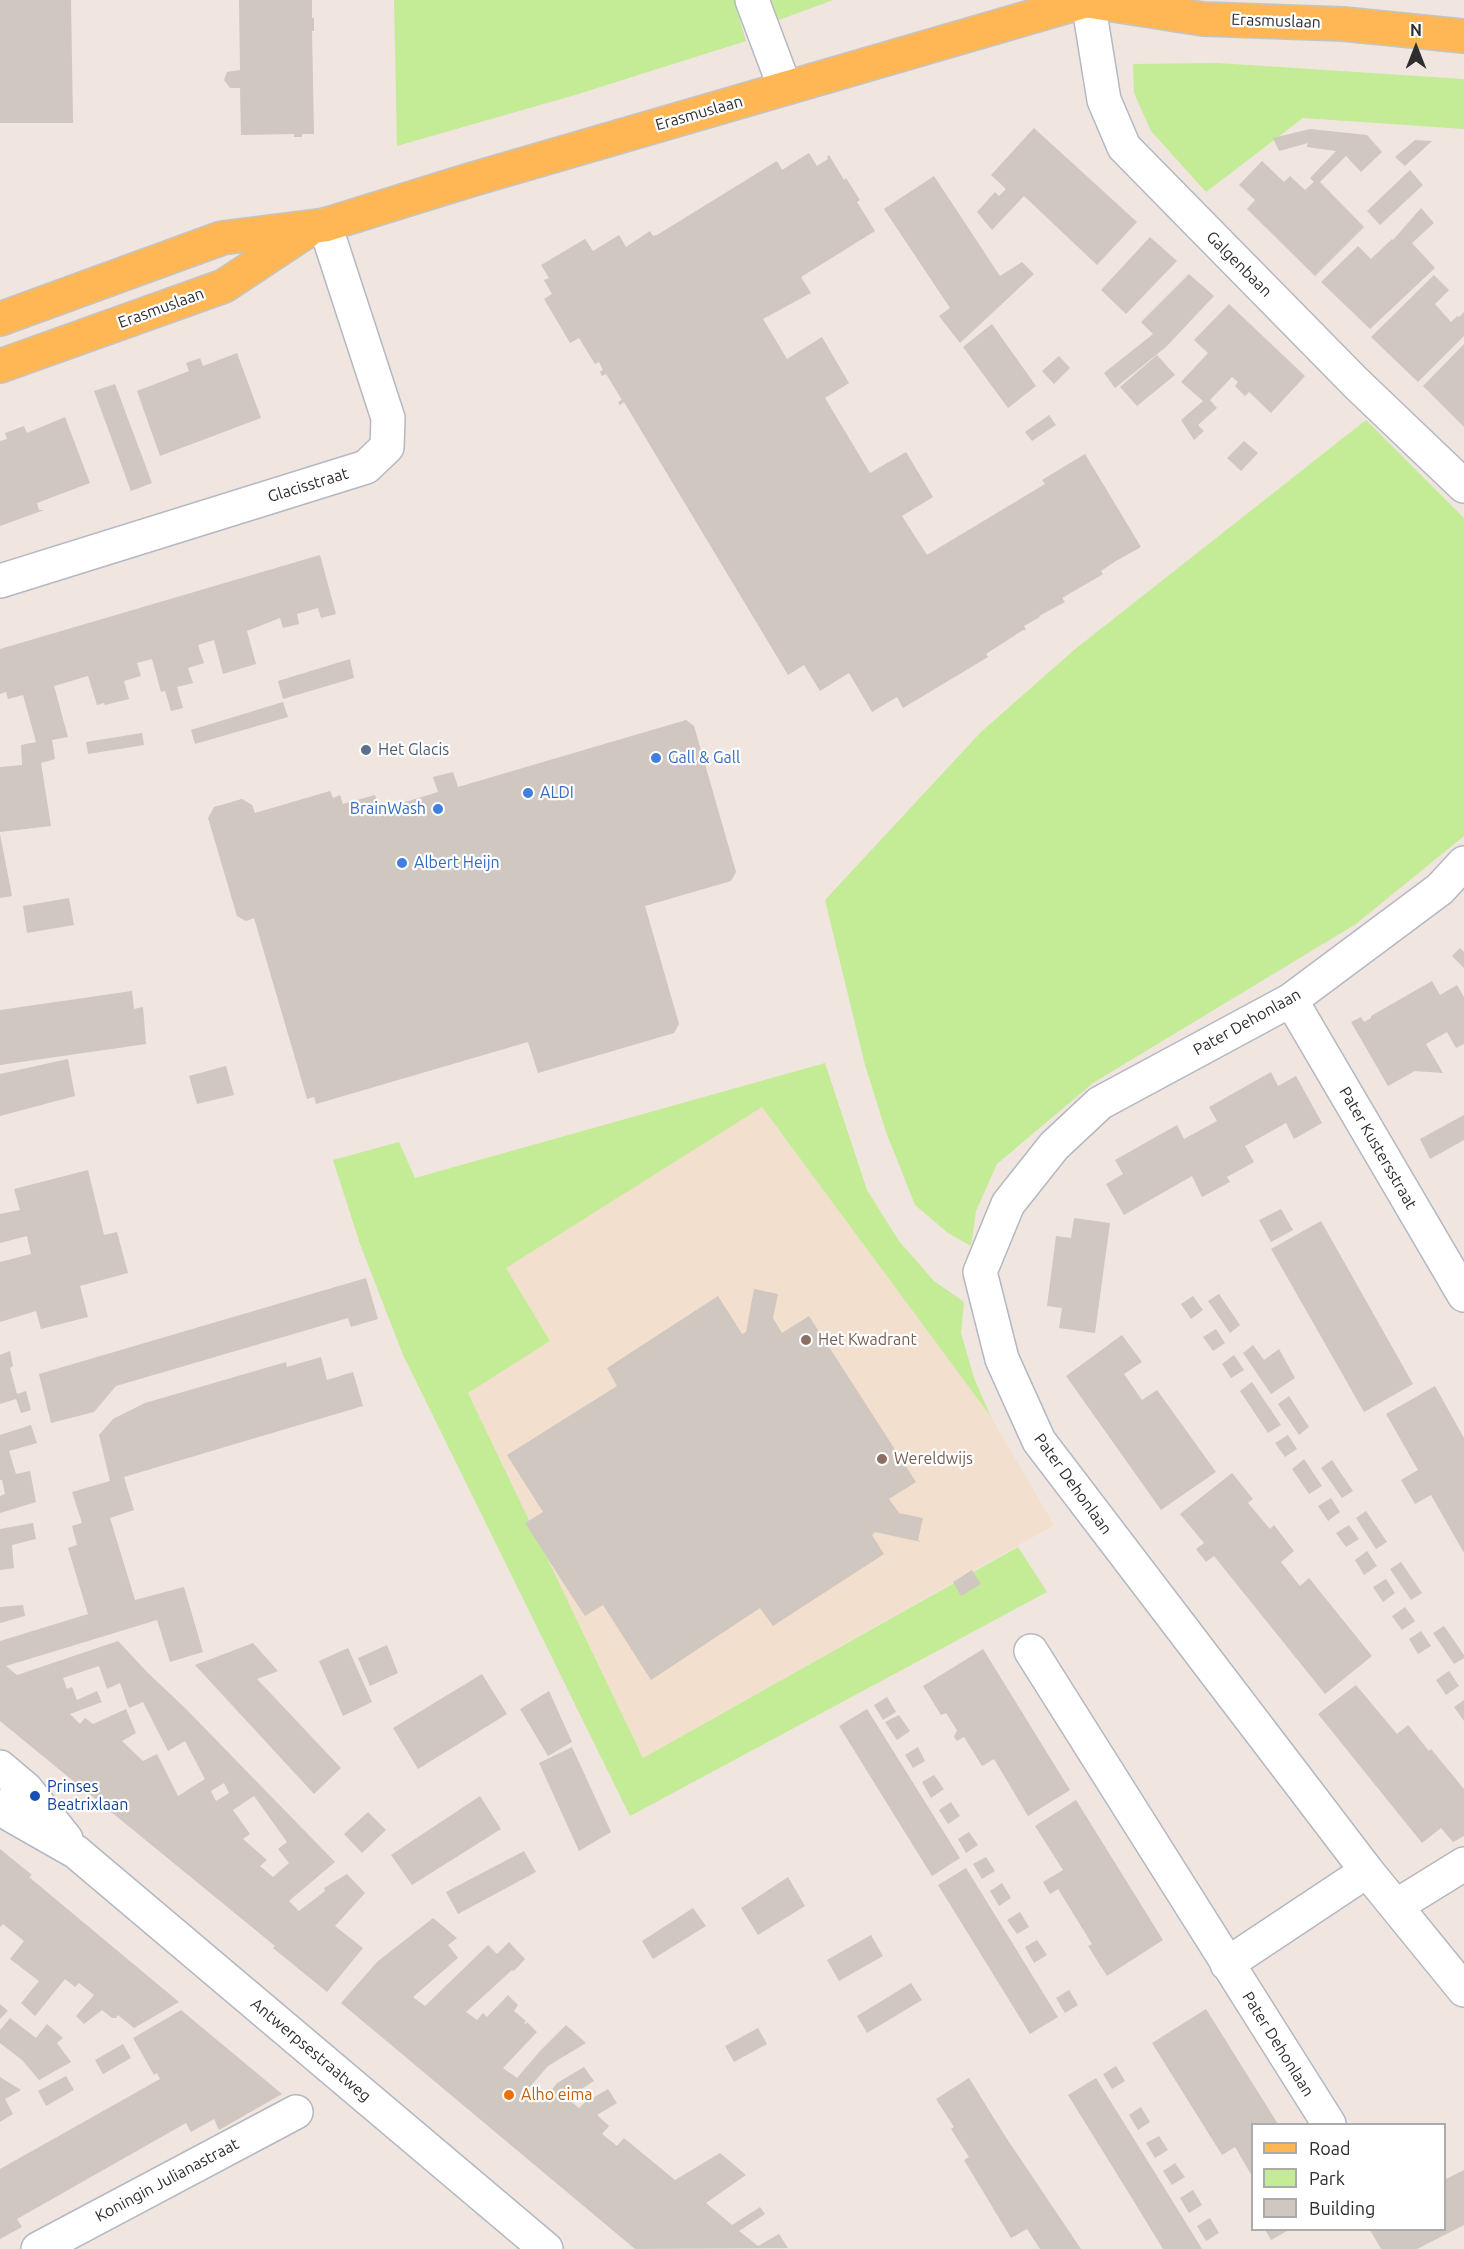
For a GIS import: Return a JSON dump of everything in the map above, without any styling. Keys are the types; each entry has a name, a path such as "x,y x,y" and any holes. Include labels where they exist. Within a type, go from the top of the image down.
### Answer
{"main road":[{"name":"Erasmuslaan","path":"0,319 222,238 318,226 1088,0 1203,19 1342,24 1464,36"},
{"name":"Erasmuslaan","path":"0,366 224,286 318,226"}],"street":[{"path":"752,0 785,88"},
{"name":"Galgenbaan","path":"1088,0 1104,100 1124,147 1356,383 1464,486"},
{"name":"Glacisstraat","path":"0,581 366,467 387,447 388,418 318,226"},
{"name":"Pater Dehonlaan","path":"1464,863 1440,889 1291,1000 1100,1103 1054,1146 1008,1204 980,1272 1002,1359 1039,1441 1367,1871 1464,1990"},
{"name":"Pater Kustersstraat","path":"1291,1000 1464,1295"},
{"name":"Pater Dehonlaan","path":"1031,1651 1328,2123"},
{"name":"Antwerpsestraatweg","path":"0,1767 26,1789 76,1852"},
{"name":"Antwerpsestraatweg","path":"0,1806 11,1815 76,1852 546,2249"},
{"path":"1396,1905 1464,1864"},
{"path":"1227,1964 1367,1871"},
{"name":"Koningin Julianastraat","path":"53,2245 296,2112"}],"shaded area":[{"path":"762,1107 991,1417 1054,1525 643,1758 468,1393 550,1341 505,1268"}],"green space":[{"path":"394,0 734,0 746,41 575,95 397,146"},
{"path":"771,0 833,0 779,20"},
{"path":"1218,63 1464,79 1464,129 1303,118 1206,192 1151,131 1134,93 1133,64"},
{"path":"1366,420 1464,518 1464,836 1356,924 1093,1083 997,1164 976,1211 971,1246 948,1233 915,1205 886,1132 865,1065 825,900 981,732 1074,650"},
{"path":"825,1063 867,1190 899,1241 934,1281 964,1302 961,1333 974,1378 991,1417 762,1107 506,1268 550,1341 468,1393 643,1758 1018,1547 1047,1592 630,1816 403,1355 360,1244 333,1160 399,1142 415,1178"}],"building":[{"path":"0,0 71,0 73,123 0,123"},
{"path":"239,0 312,0 314,134 302,134 302,137 294,137 294,134 241,135 240,88 230,88 224,80 227,72 240,70"},
{"path":"1034,128 1137,222 1097,265 1024,196 992,230 977,212 995,192 999,196 1006,189 991,175"},
{"path":"1310,129 1367,135 1382,152 1361,172 1346,156 1320,182 1364,227 1315,276 1247,209 1255,200 1239,185 1262,161 1284,182 1290,176 1305,190 1314,182 1310,178 1336,151 1307,147 1308,143 1279,151 1273,138"},
{"path":"1415,140 1432,141 1405,166 1395,157"},
{"path":"809,153 817,166 828,159 829,155 844,180 846,178 860,200 857,202 875,231 801,277 811,293 763,319 787,359 822,337 849,383 825,398 870,473 906,452 933,497 902,516 927,555 1045,484 1042,480 1085,454 1141,547 1101,571 1103,574 1100,576 1062,598 1065,602 1024,626 1026,630 986,654 988,657 903,708 897,697 872,712 849,673 820,691 804,665 788,675 624,402 620,405 618,402 622,400 606,374 602,376 600,372 603,370 599,362 595,364 579,338 570,343 544,299 552,294 544,280 549,278 541,265 585,239 593,251 619,235 626,247 650,231 653,236 657,235 777,161 782,170"},
{"path":"1410,170 1423,185 1380,225 1367,211"},
{"path":"934,176 1000,276 1022,262 1034,274 960,343 939,316 950,308 884,209"},
{"path":"1421,208 1434,223 1412,243 1435,268 1370,329 1321,282 1358,246 1371,259 1393,240"},
{"path":"1150,237 1177,261 1126,314 1101,290"},
{"path":"1189,274 1214,296 1166,347 1115,388 1104,373 1153,334 1141,322"},
{"path":"1434,275 1449,290 1435,304 1451,322 1464,312 1464,336 1418,382 1371,337"},
{"path":"1229,304 1305,376 1271,413 1249,392 1245,396 1235,386 1238,382 1232,377 1210,400 1217,408 1198,425 1204,431 1194,440 1181,420 1203,401 1181,382 1208,353 1194,340"},
{"path":"992,324 1036,386 1008,408 963,347"},
{"path":"1464,344 1464,427 1423,386"},
{"path":"237,353 261,418 160,456 137,391 189,371 186,363 200,358 203,366"},
{"path":"1157,355 1175,375 1137,406 1120,387"},
{"path":"1059,356 1070,368 1054,384 1042,371"},
{"path":"115,384 152,483 131,491 94,391"},
{"path":"1049,415 1056,425 1032,441 1025,432"},
{"path":"65,417 90,483 37,503 39,510 44,510 0,526 0,441 7,439 5,433 24,426 27,433"},
{"path":"1244,441 1258,453 1241,471 1227,458"},
{"path":"320,555 336,614 321,618 318,608 297,614 299,624 283,628 280,618 247,631 256,664 223,674 214,640 198,645 204,663 188,668 193,683 177,687 183,708 171,711 165,691 161,692 152,659 137,663 141,676 124,681 129,699 97,705 88,676 54,686 68,737 52,740 55,759 41,763 51,826 0,832 0,767 22,765 21,745 36,742 23,695 8,699 6,692 0,694 0,649"},
{"path":"350,659 354,678 283,699 278,681"},
{"path":"283,702 288,717 195,744 191,730"},
{"path":"686,720 694,726 736,872 731,881 645,906 679,1024 674,1033 538,1073 528,1042 316,1104 314,1097 307,1099 254,918 246,921 237,916 208,818 214,807 242,799 252,805 255,813 330,791 333,798 340,795 343,804 375,795 379,810 438,792 433,777 453,772 458,787"},
{"path":"142,733 144,745 88,754 86,742"},
{"path":"0,834 12,896 0,898"},
{"path":"69,898 74,925 27,933 23,906"},
{"path":"1460,948 1464,952 1464,968 1452,956"},
{"path":"1432,981 1440,995 1457,985 1464,997 1464,1044 1456,1048 1447,1032 1426,1044 1443,1073 1415,1071 1388,1086 1351,1022 1361,1017 1364,1022"},
{"path":"132,991 134,1009 143,1007 146,1044 0,1065 0,1010"},
{"path":"68,1059 75,1096 0,1116 0,1074"},
{"path":"226,1066 234,1095 197,1104 189,1076"},
{"path":"1271,1072 1278,1086 1296,1076 1322,1123 1294,1139 1286,1123 1245,1146 1254,1162 1227,1177 1230,1182 1202,1197 1192,1176 1124,1215 1106,1184 1123,1174 1115,1160 1177,1125 1184,1139 1217,1121 1209,1107"},
{"path":"1464,1115 1464,1140 1430,1159 1420,1139"},
{"path":"88,1170 104,1235 117,1232 128,1273 80,1286 88,1317 41,1329 36,1311 0,1322 0,1262 31,1254 27,1236 0,1243 0,1214 20,1210 14,1189"},
{"path":"1281,1209 1293,1230 1271,1242 1259,1220"},
{"path":"1074,1218 1110,1223 1095,1333 1059,1328 1062,1308 1047,1306 1056,1236 1071,1238"},
{"path":"1321,1221 1413,1384 1364,1412 1271,1249"},
{"path":"366,1278 378,1319 351,1327 348,1318 116,1386 94,1412 51,1423 39,1374"},
{"path":"754,1289 778,1294 773,1318 782,1333 809,1316 916,1482 889,1499 899,1513 923,1518 918,1540 921,1542 875,1532 872,1535 884,1554 773,1626 760,1608 651,1680 603,1605 585,1616 525,1523 543,1512 507,1455 617,1386 607,1368 718,1296 742,1334 746,1332"},
{"path":"1219,1294 1240,1325 1230,1333 1208,1301"},
{"path":"1193,1296 1203,1310 1191,1319 1181,1304"},
{"path":"1216,1329 1225,1343 1213,1351 1203,1337"},
{"path":"1122,1335 1142,1362 1124,1374 1142,1400 1157,1390 1216,1472 1161,1510 1066,1376"},
{"path":"1253,1345 1264,1360 1279,1349 1295,1378 1271,1394 1243,1353"},
{"path":"10,1351 13,1366 10,1368 17,1394 26,1391 31,1410 21,1413 16,1399 0,1404 0,1355"},
{"path":"1234,1355 1244,1370 1231,1378 1222,1364"},
{"path":"321,1357 327,1380 353,1372 363,1406 124,1477 134,1510 110,1518 135,1600 184,1587 203,1652 170,1662 157,1620 6,1666 17,1675 118,1641 186,1709 335,1862 289,1901 299,1911 325,1891 324,1888 347,1874 365,1893 335,1926 363,1948 327,1992 273,1948 275,1946 0,1721 0,1641 88,1614 68,1548 77,1545 72,1526 82,1523 72,1492 110,1481 99,1435 113,1419 145,1403 286,1362 287,1367","holes":["99,1666 107,1689 120,1683 129,1708 143,1702 168,1751 185,1741 205,1779 178,1796 157,1754 143,1761 122,1741 136,1733 126,1709 93,1724 85,1718 80,1724 70,1714 102,1702 97,1691 77,1700 72,1687 67,1689 63,1678","224,1783 229,1793 216,1801 211,1791","254,1796 287,1842 278,1849 289,1863 273,1877 260,1866 267,1860 243,1839 250,1834 233,1810"]},
{"path":"1252,1382 1281,1425 1268,1433 1240,1391"},
{"path":"1435,1386 1464,1438 1464,1553 1431,1495 1415,1504 1401,1480 1418,1470 1386,1414"},
{"path":"1289,1396 1309,1427 1299,1435 1278,1404"},
{"path":"31,1425 37,1443 9,1451 16,1474 30,1471 36,1502 0,1513 0,1496 5,1494 2,1480 0,1480 0,1435"},
{"path":"1288,1435 1297,1449 1285,1457 1275,1443"},
{"path":"1304,1459 1322,1486 1309,1494 1292,1469"},
{"path":"1332,1460 1353,1491 1342,1498 1321,1468"},
{"path":"1232,1473 1253,1499 1248,1503 1270,1529 1274,1525 1294,1551 1281,1562 1300,1586 1309,1578 1372,1656 1325,1694 1214,1556 1206,1562 1196,1549 1204,1543 1180,1514"},
{"path":"1331,1498 1340,1512 1328,1521 1318,1506"},
{"path":"1366,1511 1387,1542 1376,1549 1356,1518"},
{"path":"33,1523 36,1539 12,1545 14,1568 0,1570 0,1529"},
{"path":"1349,1525 1359,1539 1346,1547 1336,1533"},
{"path":"1367,1551 1377,1566 1364,1575 1355,1560"},
{"path":"1401,1562 1422,1593 1411,1600 1390,1569"},
{"path":"972,1570 981,1584 961,1596 953,1582"},
{"path":"1386,1579 1395,1593 1383,1602 1373,1587"},
{"path":"23,1605 25,1616 0,1623 0,1607"},
{"path":"1405,1607 1415,1621 1402,1630 1392,1616"},
{"path":"1444,1626 1464,1655 1464,1658 1454,1664 1433,1633"},
{"path":"1421,1631 1431,1646 1418,1654 1409,1639"},
{"path":"253,1643 278,1671 257,1679 341,1768 314,1794 195,1665"},
{"path":"387,1645 398,1673 370,1686 358,1658"},
{"path":"348,1648 372,1702 343,1716 319,1661"},
{"path":"983,1649 1070,1790 1028,1816 994,1759 982,1766 964,1737 957,1741 954,1737 957,1730 946,1713 941,1715 923,1686"},
{"path":"1449,1671 1459,1686 1446,1695 1436,1680"},
{"path":"482,1674 507,1714 418,1769 393,1728"},
{"path":"1356,1685 1397,1734 1408,1725 1464,1789 1464,1836 1453,1842 1441,1828 1422,1843 1318,1714"},
{"path":"549,1691 572,1742 548,1756 520,1709"},
{"path":"887,1697 896,1712 883,1720 874,1705"},
{"path":"1464,1700 1464,1721 1454,1707"},
{"path":"867,1709 960,1858 932,1876 839,1726"},
{"path":"899,1715 910,1731 897,1740 885,1722"},
{"path":"572,1747 611,1832 579,1851 539,1763"},
{"path":"918,1747 925,1761 913,1768 905,1755"},
{"path":"934,1775 944,1789 931,1798 922,1782"},
{"path":"480,1796 501,1829 412,1885 391,1855"},
{"path":"1076,1800 1163,1940 1107,1976 1088,1946 1092,1944 1058,1889 1050,1894 1043,1882 1063,1870 1035,1826"},
{"path":"951,1802 960,1816 948,1824 939,1810"},
{"path":"368,1812 386,1830 362,1853 344,1834"},
{"path":"969,1832 978,1845 966,1853 958,1839"},
{"path":"0,1849 32,1875 29,1877 179,2002 134,2028 118,2015 112,2018 102,2010 84,2024 76,2016 94,1995 79,1983 75,1987 65,1979 35,2016 21,2003 39,1981 10,1959 24,1941 3,1924 0,1927"},
{"path":"524,1851 536,1872 458,1914 446,1892"},
{"path":"986,1857 995,1871 982,1879 973,1864"},
{"path":"966,1868 1058,2017 1030,2034 938,1885"},
{"path":"788,1877 805,1906 758,1935 741,1908"},
{"path":"1002,1883 1011,1898 999,1906 990,1891"},
{"path":"693,1908 706,1926 653,1959 642,1941"},
{"path":"1020,1912 1029,1927 1017,1934 1007,1920"},
{"path":"433,1918 457,1938 448,1945 458,1958 413,1997 425,2006 488,1945 497,1954 509,1942 525,1959 466,2012 477,2020 483,2013 487,2017 508,1995 518,2005 514,2011 526,2021 524,2023 527,2022 537,2032 503,2068 517,2078 566,2025 586,2043 548,2066 529,2088 544,2100 557,2083 584,2067 594,2081 567,2098 579,2108 608,2089 617,2103 597,2115 609,2126 602,2134 617,2146 624,2138 675,2180 720,2153 746,2175 706,2203 732,2225 760,2207 765,2214 739,2231 758,2246 779,2234 788,2248 635,2249 341,2003 377,1962"},
{"path":"871,1935 883,1956 839,1981 827,1960"},
{"path":"1037,1940 1047,1955 1034,1963 1025,1947"},
{"path":"911,1983 922,2000 867,2033 857,2016"},
{"path":"1069,1990 1078,2005 1065,2013 1056,1998"},
{"path":"0,2004 8,2011 0,2019"},
{"path":"1206,2009 1277,2123 1251,2123 1251,2174 1235,2147 1222,2155 1152,2043"},
{"path":"181,2010 282,2094 219,2130 214,2119 191,2132 186,2123 17,2219 22,2227 0,2239 0,2169 160,2079 157,2073 154,2075 133,2038"},
{"path":"10,2018 36,2038 47,2024 63,2038 57,2043 71,2062 39,2080 22,2060 0,2043 0,2030"},
{"path":"758,2028 767,2044 734,2062 725,2046"},
{"path":"123,2044 131,2058 103,2074 95,2060"},
{"path":"1116,2066 1125,2081 1112,2089 1103,2074"},
{"path":"66,2076 74,2090 46,2106 38,2091"},
{"path":"0,2077 21,2090 5,2099 13,2114 0,2122"},
{"path":"969,2078 1081,2249 1040,2249 1027,2229 1011,2238 964,2160 969,2157 936,2099"},
{"path":"1096,2078 1202,2249 1163,2249 1068,2095"},
{"path":"1141,2107 1150,2122 1138,2130 1129,2115"},
{"path":"1159,2136 1168,2150 1155,2158 1146,2143"},
{"path":"1175,2163 1185,2177 1172,2185 1163,2171"},
{"path":"1464,2170 1464,2225 1417,2249 1381,2249 1371,2231 1446,2231 1446,2179"},
{"path":"1193,2190 1202,2205 1189,2213 1180,2198"},
{"path":"1210,2218 1219,2233 1206,2241 1197,2226"},
{"path":"1266,2231 1287,2231 1271,2240"}],"place":[{"name":"Het Glacis","path":"366,750"},
{"name":"Gall & Gall","path":"656,758"},
{"name":"ALDI","path":"528,793"},
{"name":"BrainWash","path":"438,809"},
{"name":"Albert Heijn","path":"402,863"},
{"name":"Het Kwadrant","path":"806,1340"},
{"name":"Wereldwijs","path":"882,1459"},
{"name":"Prinses Beatrixlaan","path":"35,1796"},
{"name":"Alho eima","path":"509,2095"}]}
